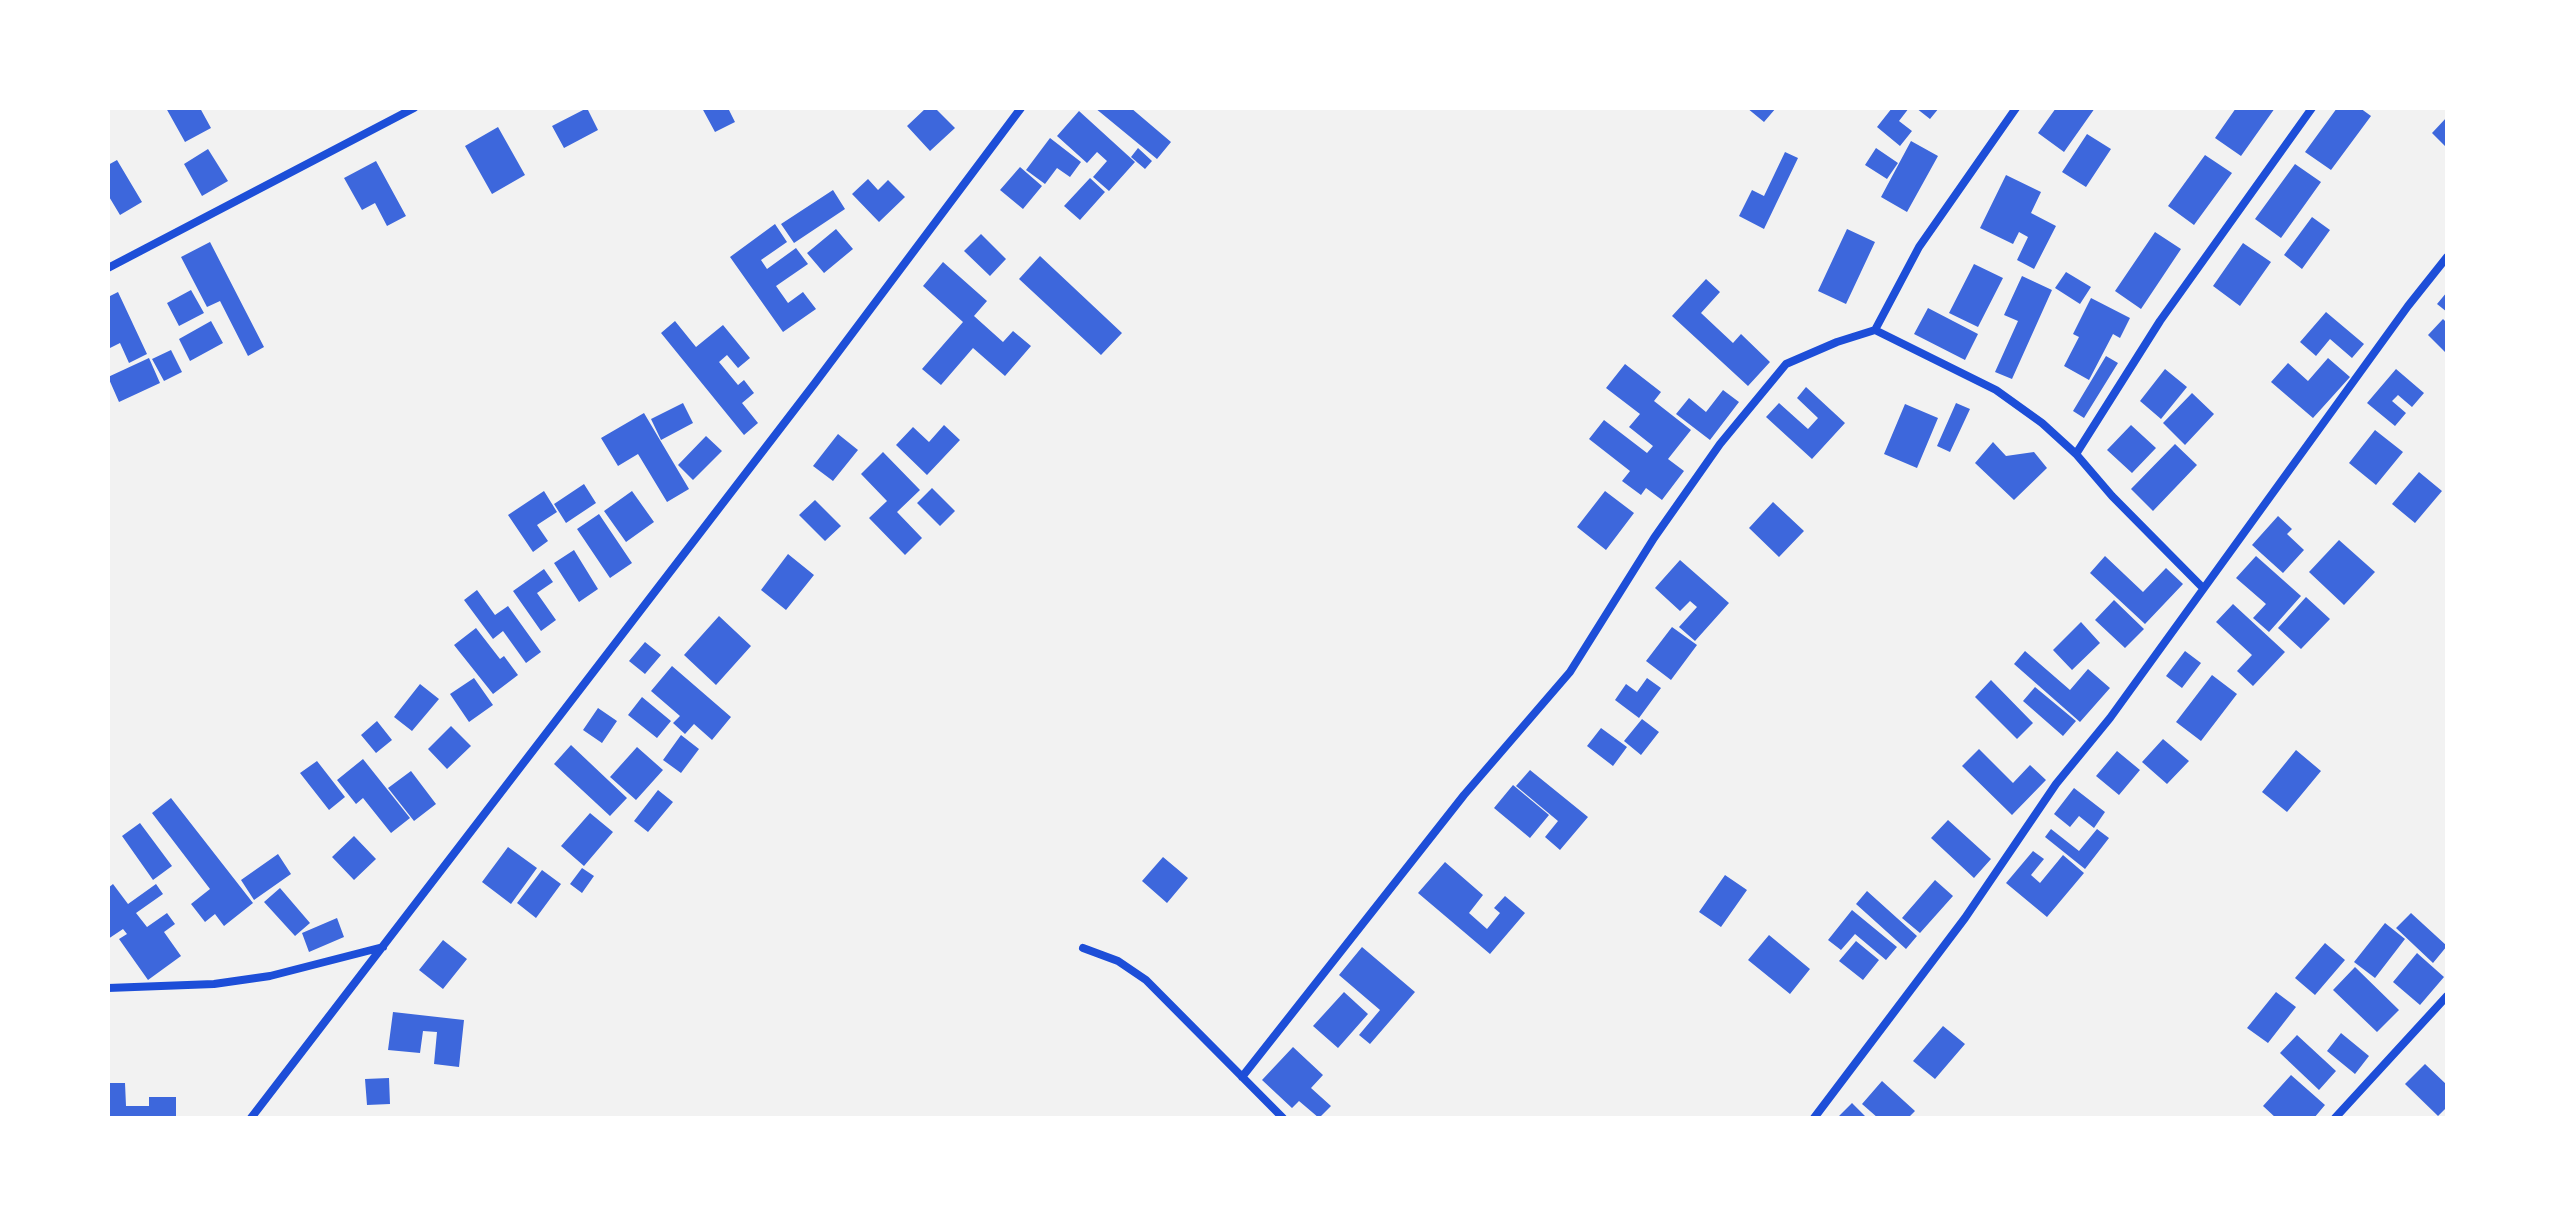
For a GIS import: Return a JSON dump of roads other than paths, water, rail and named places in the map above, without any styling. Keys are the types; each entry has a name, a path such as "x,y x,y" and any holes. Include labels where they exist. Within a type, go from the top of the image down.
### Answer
{"street":[{"path":"108,268 414,108"},
{"path":"251,1118 815,383 1021,108"},
{"path":"1875,330 1919,247 2016,108"},
{"path":"2076,454 2160,321 2312,108"},
{"path":"1814,1118 1965,918 2056,784 2110,718 2408,306 2447,257"},
{"path":"1242,1077 1464,795 1570,672 1654,538 1720,444 1786,364 1875,330 1996,390 2042,423 2076,454 2112,496 2203,588"},
{"path":"108,988 214,984 270,976 383,947"},
{"path":"1083,948 1118,961 1146,980 1283,1118"},
{"path":"2335,1118 2447,996"}]}
